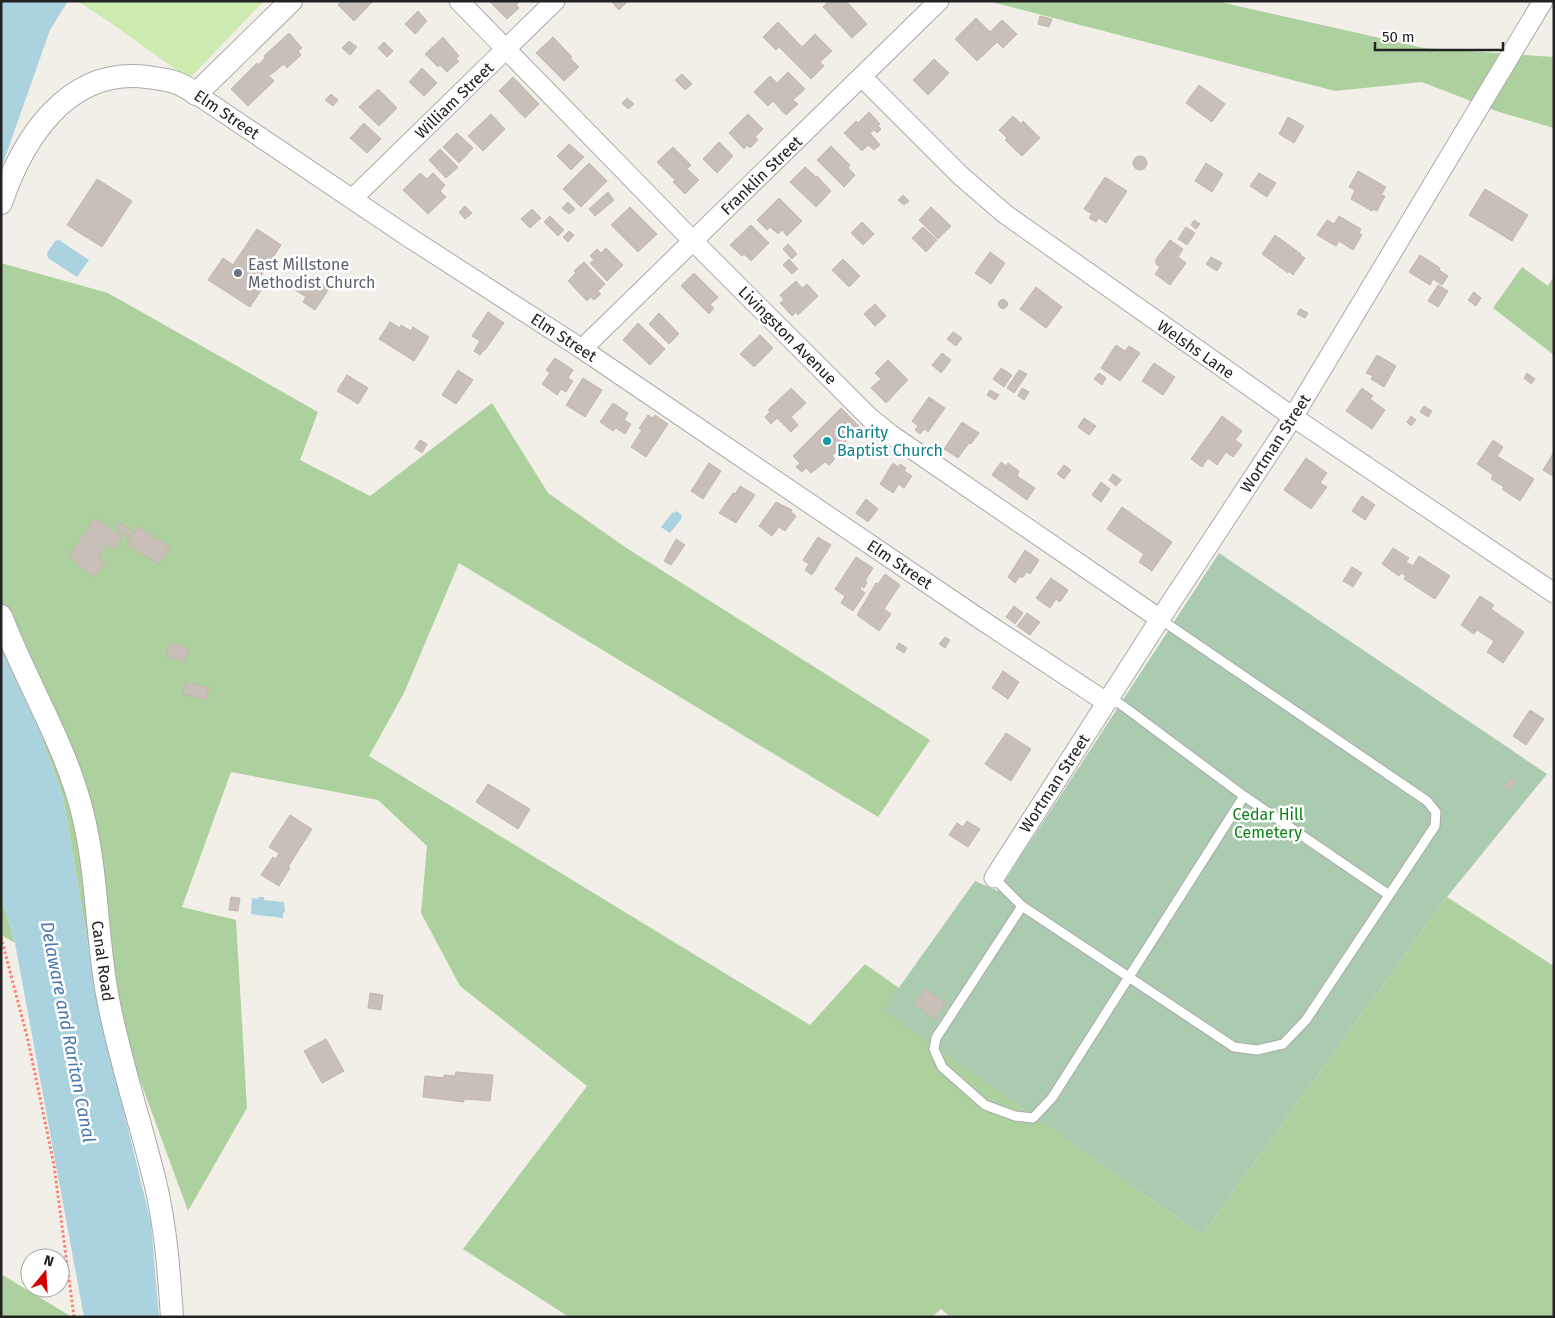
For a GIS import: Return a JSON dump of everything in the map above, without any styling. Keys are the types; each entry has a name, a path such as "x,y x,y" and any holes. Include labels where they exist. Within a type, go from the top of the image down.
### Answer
{"street":[{"path":"196,94 291,1"},
{"name":"Livingston Avenue","path":"459,1 693,241 869,417 890,434 1160,619"},
{"name":"William Street","path":"353,198 555,1"},
{"name":"Franklin Street","path":"582,349 939,1"},
{"name":"Wortman Street","path":"994,878 1106,702 1293,417 1543,1"},
{"name":"Elm Street","path":"1,203 22,156 47,118 66,98 83,87 96,82 138,76 183,84 410,238 582,349 1106,702"},
{"name":"Welshs Lane","path":"862,76 961,176 1005,214 1293,417 1554,593"},
{"name":"Canal Road","path":"1,616 56,736 82,811 88,843 107,997 121,1061 162,1214 172,1317"}],"lane":[{"path":"994,878 1022,906 1234,1047 1257,1050 1283,1044 1306,1020 1436,826 1436,812 1427,800 1160,619"},
{"path":"1106,702 1119,703 1244,796 1389,895"},
{"path":"1022,906 936,1038 934,1049 942,1067 985,1105 1015,1116 1033,1118 1052,1098 1244,796"}],"path":[{"path":"1,937 28,1040 54,1165 74,1317"}],"green space":[{"path":"77,1 264,1 189,79"},
{"path":"988,1 1216,1 1424,48 1554,57 1554,128 1499,112 1422,82 1335,91"},
{"path":"1,263 108,293 318,412 300,460 370,496 492,403 548,493 628,549 930,740 878,817 459,563 404,693 369,756 810,1025 865,964 899,988 884,1010 1202,1235 1447,897 1554,966 1554,1317 950,1317 941,1309 932,1317 569,1317 463,1249 587,1086 460,986 421,913 427,846 378,800 231,772 182,907 236,920 247,1108 188,1211 125,1039 99,1010 63,797 38,727 1,650"},
{"path":"1522,267 1548,286 1554,276 1554,355 1493,308"},
{"name":"Cedar Hill Cemetery","path":"1219,553 1547,774 1447,897 1202,1235 883,1010 975,881 998,891"},
{"path":"1,896 15,943 1,935"},
{"path":"1,1274 20,1286 20,1298 41,1298 72,1317 1,1317"}],"water":[{"path":"1,1 68,1 50,30 1,169"},
{"path":"59,240 89,260 77,277 48,258 47,253 55,241"},
{"path":"676,511 682,515 682,518 670,533 661,527 673,512 675,513"},
{"name":"Delaware and Raritan Canal","path":"1,650 38,727 63,797 99,1010 151,1223 159,1317 84,1317 15,943 1,896"},
{"path":"259,897 264,897 264,900 284,902 285,913 283,912 283,918 251,914 252,898 258,899"}],"building":[{"path":"341,1 373,1 354,21 338,5"},
{"path":"489,1 520,1 516,5 519,8 507,19"},
{"path":"611,1 628,1 619,10"},
{"path":"829,1 846,1 867,24 852,38 823,7"},
{"path":"418,11 427,21 415,34 405,24"},
{"path":"1040,16 1052,19 1049,27 1038,24"},
{"path":"976,18 990,32 1002,20 1017,34 1003,48 997,42 977,61 955,39"},
{"path":"778,22 802,47 815,34 832,51 820,62 824,66 811,79 779,47 776,50 763,37"},
{"path":"289,33 302,48 298,51 301,55 287,68 284,64 270,75 259,64 265,58 264,56"},
{"path":"443,37 459,56 456,59 459,61 447,72 440,65 438,67 425,54"},
{"path":"553,37 579,67 564,81 536,53"},
{"path":"349,41 357,47 350,55 342,48"},
{"path":"384,42 393,51 387,57 378,48"},
{"path":"934,59 949,73 928,95 913,80"},
{"path":"257,63 274,81 248,106 231,89"},
{"path":"422,68 437,83 424,96 409,82"},
{"path":"788,72 805,89 793,100 798,104 786,115 773,101 768,106 754,92 770,76 777,83"},
{"path":"682,74 692,84 685,90 675,80"},
{"path":"513,77 539,104 525,118 499,91"},
{"path":"1199,85 1225,104 1212,122 1186,103"},
{"path":"378,89 397,108 379,126 359,107"},
{"path":"331,94 338,100 333,106 325,100"},
{"path":"627,98 634,104 628,109 622,103"},
{"path":"869,112 880,124 878,126 881,129 877,133 874,130 870,133 880,145 874,150 868,145 862,151 844,133"},
{"path":"491,114 505,129 483,151 468,136"},
{"path":"748,114 763,129 755,137 758,140 750,148 747,145 744,149 729,133"},
{"path":"1013,116 1021,124 1023,121 1040,138 1022,156 1005,140 1007,138 999,130"},
{"path":"1288,117 1304,126 1294,143 1279,134"},
{"path":"364,123 381,139 367,153 350,138"},
{"path":"457,133 473,148 459,163 443,147"},
{"path":"719,142 733,156 717,173 703,159"},
{"path":"569,144 584,157 571,170 557,156"},
{"path":"831,146 850,165 848,168 855,175 844,187 817,160"},
{"path":"673,147 691,165 687,169 699,180 685,194 673,182 675,180 657,162"},
{"path":"440,149 458,167 446,178 429,160"},
{"path":"1137,156 1143,156 1147,163 1143,170 1137,170 1133,166 1133,160"},
{"path":"589,163 607,181 581,207 563,189"},
{"path":"1206,163 1223,174 1212,192 1195,181"},
{"path":"805,167 817,176 831,191 816,207 790,182"},
{"path":"1358,171 1386,187 1381,195 1385,196 1377,211 1373,209 1372,211 1351,199 1355,190 1349,187"},
{"path":"420,173 427,179 433,173 445,185 440,191 446,197 428,214 403,190"},
{"path":"1259,173 1276,183 1267,197 1250,186"},
{"path":"1105,177 1127,191 1106,223 1099,218 1096,222 1089,218 1092,214 1084,209"},
{"path":"97,179 132,201 102,247 67,225"},
{"path":"1485,189 1528,215 1512,241 1469,215"},
{"path":"608,192 614,200 595,216 589,209"},
{"path":"903,195 909,201 904,205 898,200"},
{"path":"779,198 802,221 787,236 782,230 778,234 770,227 767,230 757,220"},
{"path":"568,202 575,209 569,214 562,208"},
{"path":"465,206 472,213 465,219 459,212"},
{"path":"630,207 657,234 638,252 611,225"},
{"path":"931,207 951,226 938,239 919,220"},
{"path":"532,209 541,218 530,228 521,219"},
{"path":"550,216 564,230 558,236 544,222"},
{"path":"1339,216 1361,229 1359,233 1362,235 1353,250 1339,241 1336,246 1317,235 1327,220 1334,224"},
{"path":"1194,220 1200,224 1196,229 1191,225"},
{"path":"862,222 874,234 863,245 851,233"},
{"path":"751,225 769,243 751,261 730,245"},
{"path":"923,227 937,240 926,252 912,238"},
{"path":"1186,227 1195,233 1187,245 1178,239"},
{"name":"East Millstone Methodist Church","path":"257,229 281,245 257,282 264,286 250,307 208,280 223,258 233,265"},
{"path":"569,231 574,235 568,242 563,237"},
{"path":"1275,235 1305,258 1293,275 1262,254"},
{"path":"1170,240 1183,249 1178,257 1186,263 1170,285 1155,274 1160,267 1156,264 1156,259"},
{"path":"788,244 797,254 792,259 783,249"},
{"path":"606,248 623,265 607,281 590,263 594,260 590,256 597,249 601,253"},
{"path":"990,252 1005,263 991,284 975,273"},
{"path":"1420,255 1440,268 1439,270 1448,276 1442,285 1433,279 1430,285 1409,272"},
{"path":"1211,257 1222,263 1217,271 1206,264"},
{"path":"789,259 798,269 792,274 783,265"},
{"path":"843,259 860,276 849,287 832,270"},
{"path":"584,262 605,284 598,291 601,294 594,300 591,297 587,301 568,281 576,273 574,271"},
{"path":"694,273 718,297 710,305 714,308 709,314 681,286"},
{"path":"304,277 314,284 316,281 329,289 315,310 303,302 306,297 295,290"},
{"path":"796,281 802,288 807,284 818,296 798,315 796,312 792,316 780,303 784,300 780,295"},
{"path":"1438,285 1448,291 1438,307 1428,301"},
{"path":"1036,287 1062,307 1046,328 1020,309"},
{"path":"1474,292 1481,298 1476,306 1468,300"},
{"path":"1003,299 1008,304 1003,309 998,304"},
{"path":"875,304 886,316 875,326 864,314"},
{"path":"1300,309 1308,313 1305,318 1297,314"},
{"path":"488,312 504,323 480,355 474,351 480,341 472,336"},
{"path":"659,313 679,334 669,344 649,324"},
{"path":"390,322 400,328 401,325 411,331 413,327 429,337 414,361 379,339"},
{"path":"638,323 665,349 650,365 623,340"},
{"path":"953,332 962,338 956,346 947,339"},
{"path":"760,335 773,348 754,367 740,354"},
{"path":"1116,345 1125,351 1129,346 1140,353 1120,381 1101,368"},
{"path":"942,353 951,360 941,373 932,365"},
{"path":"1377,355 1396,366 1384,387 1371,379 1373,376 1366,373"},
{"path":"555,358 573,370 568,378 573,381 566,392 561,389 557,395 542,384 550,373 546,370"},
{"path":"888,360 908,380 886,403 871,388 881,379 875,373"},
{"path":"1154,363 1175,377 1163,395 1142,381"},
{"path":"1001,368 1012,375 1004,387 993,379"},
{"path":"458,370 473,380 456,404 442,395"},
{"path":"1019,370 1027,374 1014,393 1007,388"},
{"path":"1099,373 1106,378 1102,385 1094,379"},
{"path":"1527,373 1535,379 1531,384 1524,378"},
{"path":"347,375 368,388 358,404 337,391"},
{"path":"583,378 602,390 585,417 566,405"},
{"path":"791,388 806,403 791,417 798,425 791,432 777,418 771,424 765,417 770,412 768,410"},
{"path":"1022,388 1029,392 1024,400 1018,396"},
{"path":"1362,388 1373,396 1370,399 1385,410 1372,429 1346,411"},
{"path":"990,390 999,395 995,400 987,395"},
{"path":"929,397 945,408 928,432 924,429 920,434 915,430 918,426 912,421"},
{"path":"613,403 628,413 624,420 631,424 625,434 616,428 613,431 600,422"},
{"path":"1424,406 1432,411 1428,417 1420,412"},
{"name":"Charity Baptist Church","path":"841,408 860,427 832,456 835,459 829,465 825,462 811,473 806,468 802,472 796,467 800,463 793,456"},
{"path":"648,415 653,418 655,415 668,424 646,457 631,447 642,430 639,428"},
{"path":"1222,416 1242,431 1235,440 1242,445 1233,457 1226,452 1217,465 1208,458 1202,467 1191,459"},
{"path":"1411,416 1416,420 1411,426 1407,422"},
{"path":"1084,418 1096,426 1089,435 1078,427"},
{"path":"962,422 979,433 958,458 944,449"},
{"path":"420,440 427,444 422,453 415,448"},
{"path":"1493,440 1503,447 1497,456 1534,479 1520,501 1502,489 1504,487 1491,479 1493,475 1477,464"},
{"path":"1554,452 1554,477 1543,470"},
{"path":"1306,458 1327,473 1320,483 1327,487 1311,509 1284,490"},
{"path":"1001,462 1006,466 1008,463 1019,471 1017,476 1035,488 1027,500 992,475"},
{"path":"709,463 721,471 703,499 691,491"},
{"path":"893,463 898,467 900,464 906,468 904,471 912,476 904,488 899,484 893,493 880,484"},
{"path":"1064,465 1071,470 1064,479 1057,474"},
{"path":"1113,474 1121,480 1116,486 1109,480"},
{"path":"1101,482 1110,489 1101,502 1092,495"},
{"path":"740,486 755,495 736,523 719,513"},
{"path":"1362,496 1375,505 1365,520 1352,511"},
{"path":"866,499 878,509 868,522 856,513"},
{"path":"776,502 792,510 791,512 796,516 785,531 779,527 772,536 759,526"},
{"path":"1122,507 1172,542 1152,571 1139,562 1144,554 1107,529"},
{"path":"95,518 122,537 114,549 107,544 98,557 106,562 95,577 76,564 78,562 69,556"},
{"path":"118,522 132,531 128,538 118,531 119,529 116,526"},
{"path":"138,526 170,547 159,564 127,544"},
{"path":"818,537 831,545 812,575 805,570 809,564 803,560"},
{"path":"676,539 685,545 671,565 664,561"},
{"path":"1393,548 1409,558 1406,562 1413,566 1419,556 1450,576 1435,599 1404,579 1406,576 1401,573 1399,576 1382,564"},
{"path":"1025,550 1039,560 1030,574 1027,572 1022,578 1020,576 1015,583 1008,577"},
{"path":"856,557 873,568 865,581 867,582 864,588 861,586 860,589 865,593 853,611 841,603 845,596 835,589"},
{"path":"1352,567 1362,573 1353,587 1343,581"},
{"path":"885,574 900,585 884,609 891,614 879,631 857,615 876,583 878,584"},
{"path":"1051,578 1068,590 1060,602 1056,599 1050,608 1036,598"},
{"path":"1480,596 1494,605 1491,609 1524,632 1503,663 1487,652 1494,641 1477,630 1474,634 1461,625"},
{"path":"1014,606 1023,613 1015,624 1006,617"},
{"path":"1027,613 1040,622 1030,635 1017,626"},
{"path":"945,637 950,640 945,648 939,644"},
{"path":"171,642 189,649 184,662 166,655"},
{"path":"899,643 907,648 904,653 896,648"},
{"path":"1003,671 1019,682 1008,699 992,688"},
{"path":"186,682 209,688 206,700 183,694"},
{"path":"1530,710 1544,719 1526,745 1513,736"},
{"path":"1006,733 1031,749 1011,781 985,764"},
{"path":"1511,778 1516,783 1509,790 1504,786"},
{"path":"488,784 530,809 518,829 476,802"},
{"path":"290,815 312,829 288,867 290,868 279,886 261,875 273,857 276,859 279,853 269,847"},
{"path":"967,821 980,829 968,847 949,835 957,823 963,827"},
{"path":"231,897 240,898 238,911 229,910"},
{"path":"925,988 946,1003 935,1019 914,1004"},
{"path":"370,993 383,995 381,1010 368,1008"},
{"path":"326,1039 344,1071 322,1083 304,1051"},
{"path":"456,1072 493,1075 490,1101 464,1099 464,1102 423,1097 425,1076 444,1078 444,1075 455,1076"}],"place":[{"name":"East Millstone Methodist Church","path":"238,273"},
{"name":"Charity Baptist Church","path":"827,441"}]}
